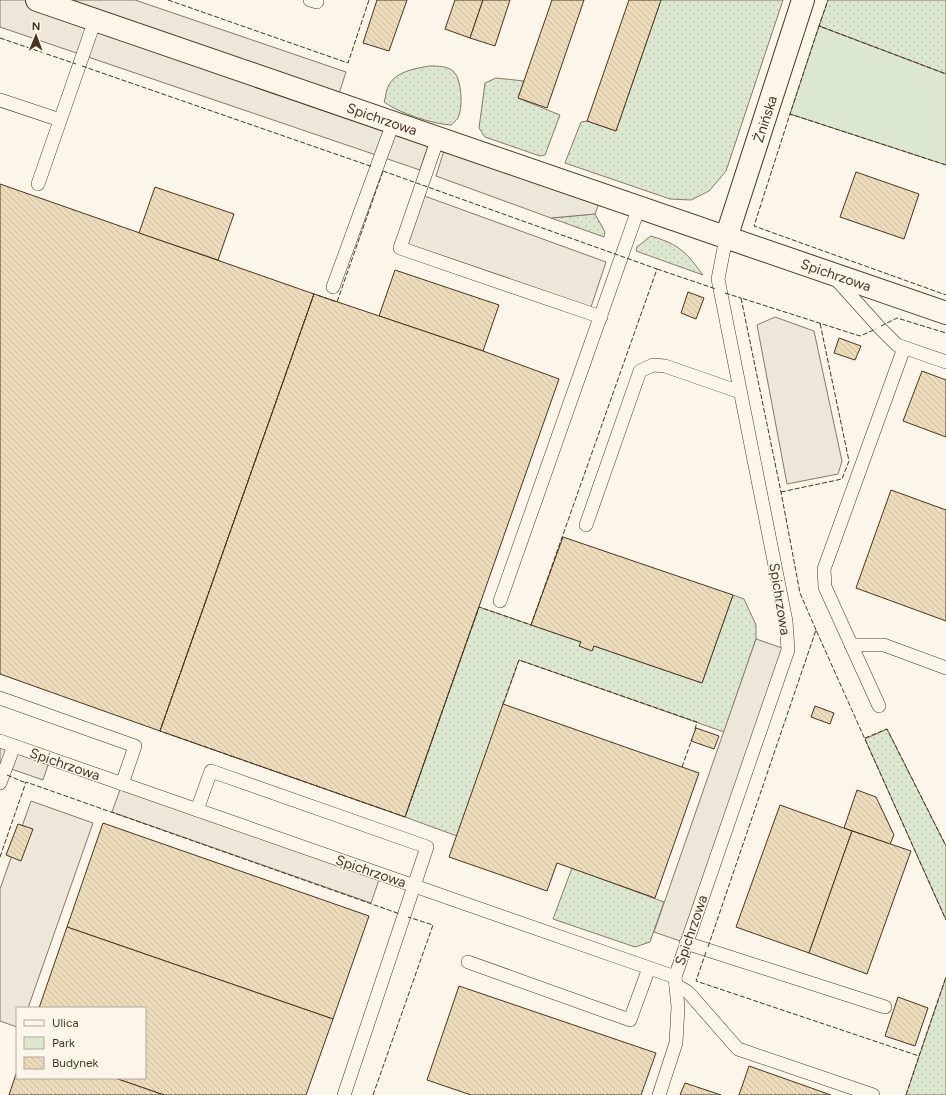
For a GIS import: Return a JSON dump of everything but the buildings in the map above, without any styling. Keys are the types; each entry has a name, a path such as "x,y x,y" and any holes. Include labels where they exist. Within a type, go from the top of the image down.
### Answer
{"street":[{"name":"Żnińska","path":"726,238 803,0"},
{"name":"Spichrzowa","path":"45,1 95,20 946,313"}],"lane":[{"path":"38,184 95,20"},
{"path":"0,100 60,120"},
{"path":"333,288 393,122"},
{"path":"438,138 400,248 601,317"},
{"path":"500,601 639,207"},
{"name":"Spichrzowa","path":"0,741 649,968 676,981 686,943 788,650 786,621 718,279 726,238"},
{"path":"831,274 878,327 897,345 946,362"},
{"path":"879,706 825,588 824,570 904,348"},
{"path":"586,525 640,371 653,366 665,366 740,392"},
{"path":"851,645 884,645 946,668"},
{"path":"0,698 136,746 122,784"},
{"path":"0,783 14,746"},
{"path":"198,810 211,771 428,847 344,1095"},
{"path":"686,943 884,1007"},
{"path":"468,962 630,1020 649,968"},
{"path":"659,1095 676,1043 678,1007 676,981"},
{"path":"676,981 688,992 738,1049 873,1095"}],"green space":[{"path":"661,0 783,0 726,171 709,191 691,200 670,199 565,163 581,122 587,121 616,131"},
{"path":"828,0 946,0 946,74 819,26"},
{"path":"819,26 946,74 946,165 790,114"},
{"path":"430,66 446,67 454,72 459,81 461,95 460,114 451,125 435,123 416,117 398,110 384,102 388,87 393,79 408,71"},
{"path":"496,78 524,81 518,98 560,115 545,155 540,156 485,137 479,128 485,83"},
{"path":"595,214 605,232 604,237 551,218"},
{"path":"651,236 669,243 681,250 703,275 636,251 637,247"},
{"path":"733,595 744,599 756,625 756,639 724,732 519,660 457,836 405,817 479,607 581,642 579,646 592,650 594,646 702,683"},
{"path":"887,729 946,846 946,920 865,739"},
{"path":"572,868 664,902 650,942 635,947 553,919"},
{"path":"946,977 946,1095 906,1095"}],"shaded area":[{"path":"0,0 135,0 346,72 336,103 431,136 420,170 0,27"},
{"path":"447,141 602,195 595,214 551,218 436,176"},
{"path":"419,194 606,262 589,313 400,248"},
{"path":"775,317 814,331 842,461 838,474 787,484 757,325"},
{"path":"756,639 788,650 686,943 654,932"},
{"path":"0,741 50,759 43,780 0,765"},
{"path":"122,784 381,874 371,903 112,812"},
{"path":"31,801 93,823 28,1007 16,1007 16,1027 0,1021 0,889"}],"fence":[{"path":"168,0 348,63 369,0"},
{"path":"821,26 819,26 828,0"},
{"path":"792,115 790,114 819,26 946,74"},
{"path":"0,38 76,64"},
{"path":"82,66 373,167"},
{"path":"946,165 790,114 754,226 946,295"},
{"path":"383,171 657,269 531,625 479,607 405,817 160,731 314,294 337,302 383,171"},
{"path":"657,269 716,289"},
{"path":"725,293 741,298"},
{"path":"816,630 800,593 741,298 860,336 876,329"},
{"path":"881,326 897,318 946,333"},
{"path":"781,492 842,479 849,461 820,323"},
{"path":"708,947 816,630 946,920"},
{"path":"503,704 519,660 697,722 695,729"},
{"path":"865,738 887,729 946,846"},
{"path":"682,767 692,739"},
{"path":"7,775 26,783"},
{"path":"0,857 26,782 400,914"},
{"path":"373,1095 433,925 408,917"},
{"path":"706,952 696,981 919,1056 946,977"},
{"path":"906,1095 919,1056"}]}
